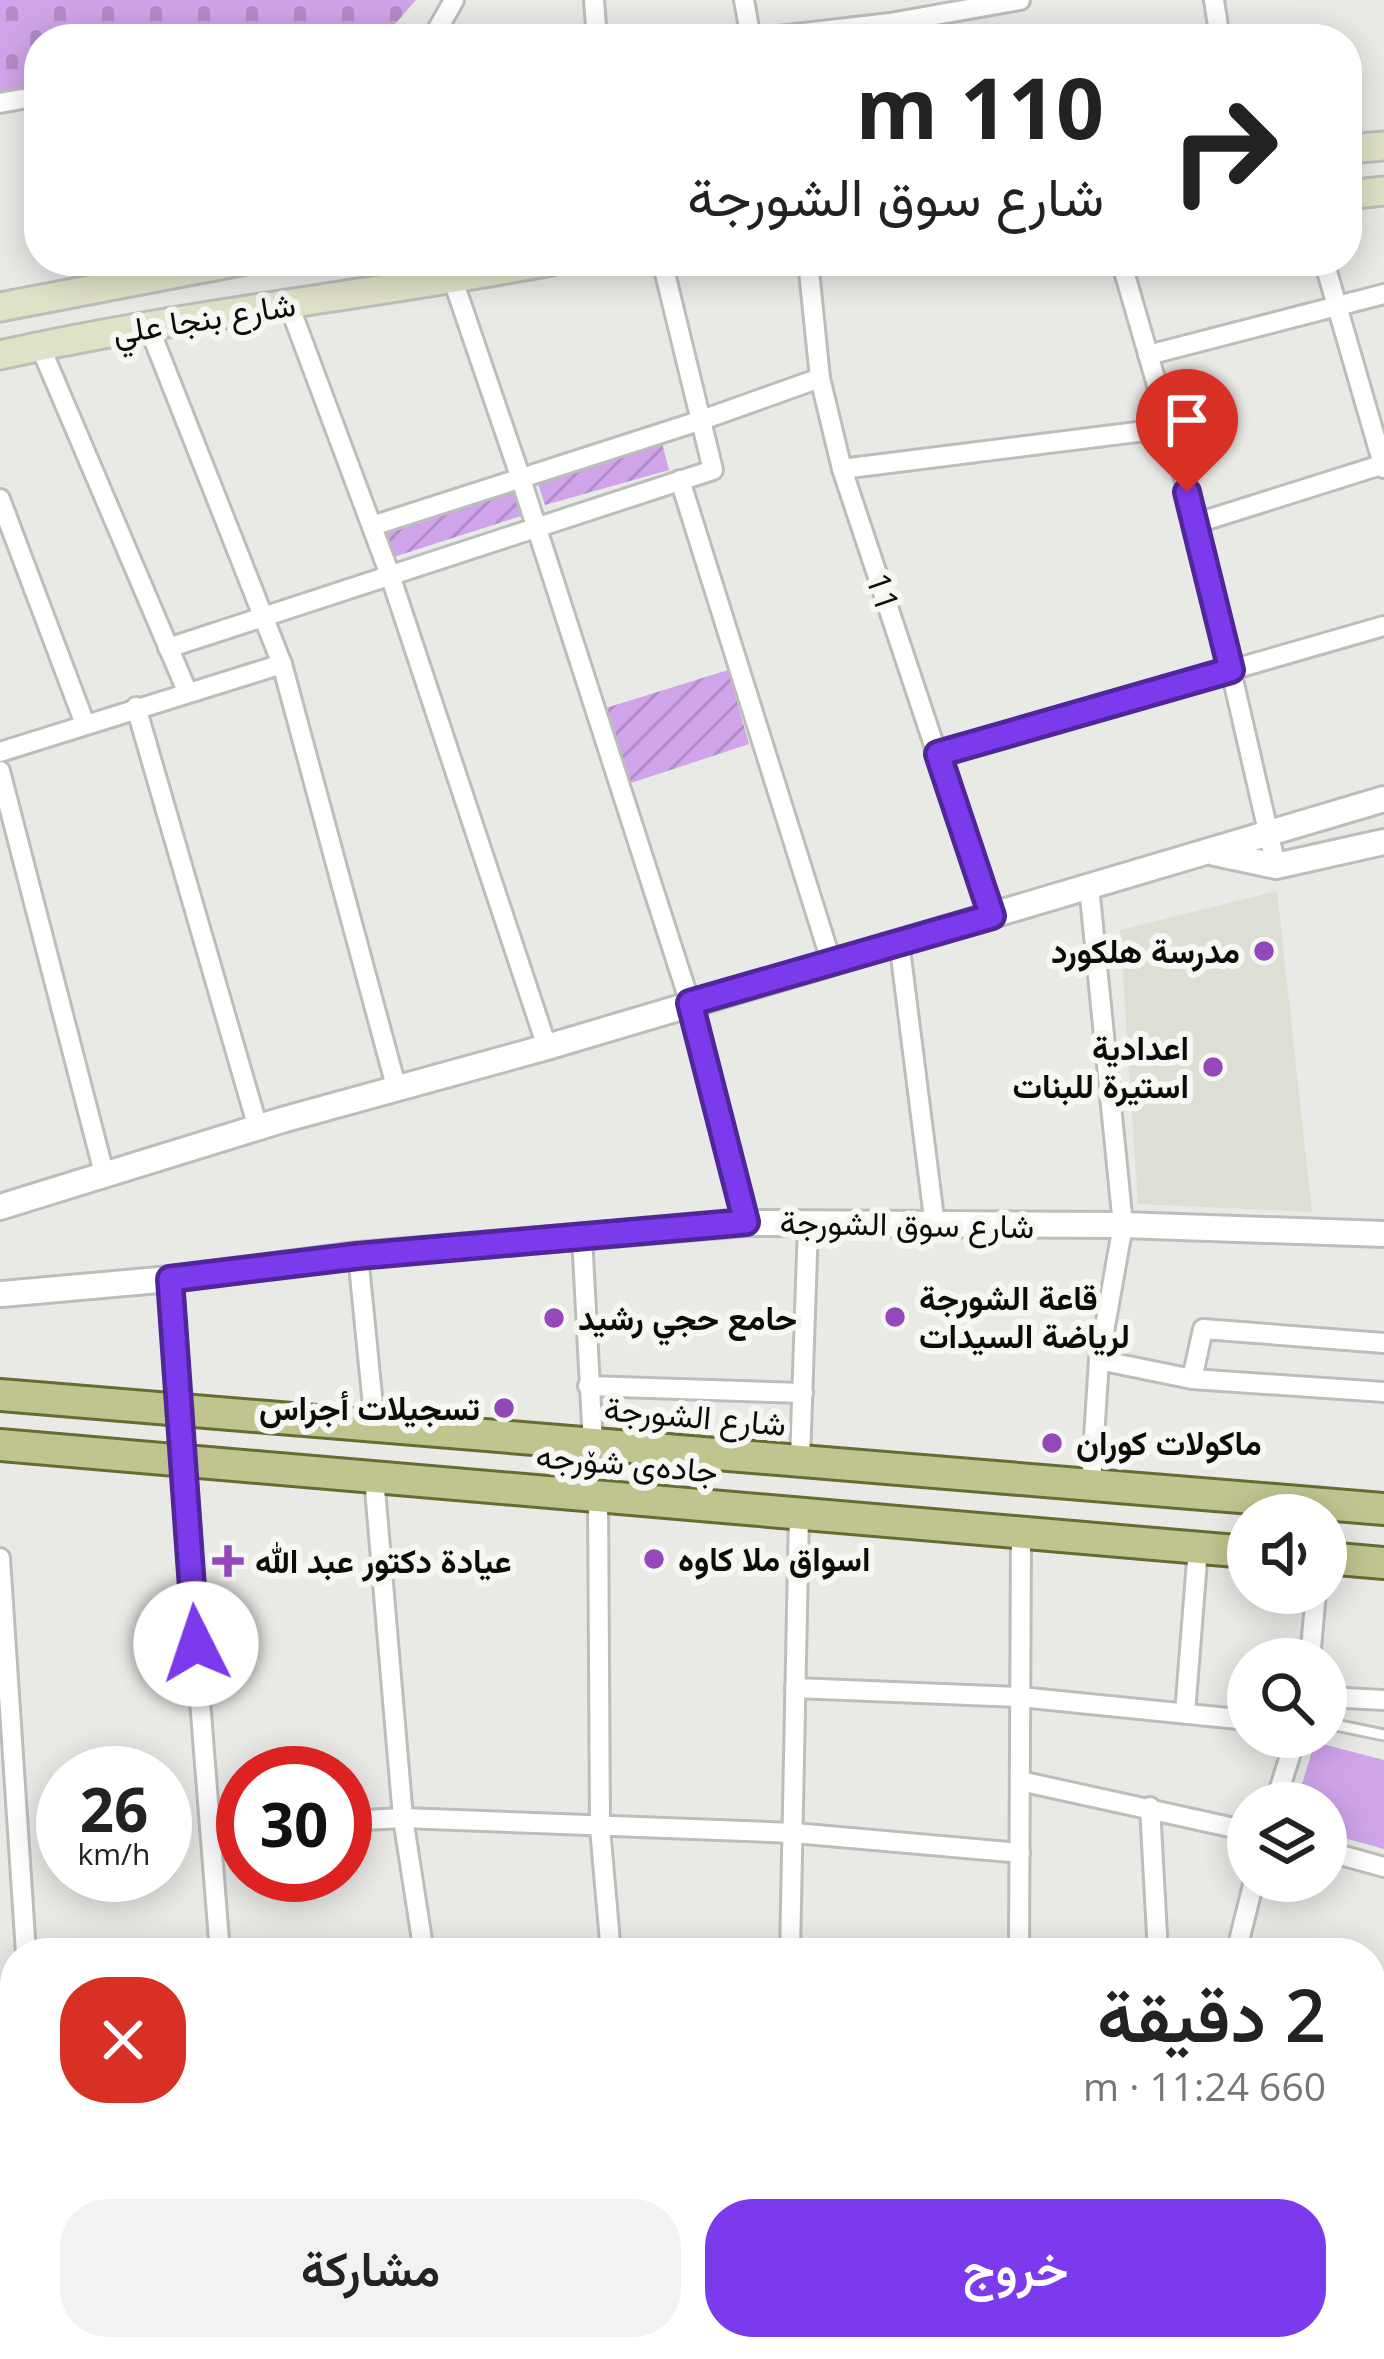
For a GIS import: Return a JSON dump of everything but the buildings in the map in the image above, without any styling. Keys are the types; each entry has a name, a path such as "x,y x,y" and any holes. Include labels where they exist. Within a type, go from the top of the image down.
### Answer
{"main road":[{"name":"شارع بنجا علي","path":"0,307 142,276"},
{"name":"شارع بنجا علي","path":"0,355 148,325 473,276"},
{"name":"شارع الشورجة","path":"0,1395 1384,1509"},
{"path":"178,1410 181,1460"},
{"name":"جادەی شۆرجە","path":"0,1445 1227,1550"},
{"path":"1347,1560 1384,1564"}],"street":[{"path":"886,0 890,23"},
{"path":"881,24 1019,0"},
{"path":"0,103 22,99"},
{"path":"168,648 713,470 665,276"},
{"name":"11","path":"810,276 820,378 842,470 992,916"},
{"path":"1124,276 1197,523 1276,866"},
{"path":"1197,523 1384,465 1328,276"},
{"path":"453,280 690,1003 746,1222"},
{"path":"1148,356 1384,294"},
{"path":"289,305 390,575 547,1047"},
{"path":"148,325 282,664 397,1090"},
{"path":"40,346 187,691"},
{"path":"372,526 699,422 820,378"},
{"path":"842,470 1169,428"},
{"path":"680,480 831,961"},
{"path":"0,500 85,724"},
{"path":"938,754 1384,626"},
{"path":"0,752 282,664"},
{"path":"136,707 258,1128"},
{"path":"0,771 104,1177"},
{"path":"0,1207 1384,800"},
{"path":"1213,852 1276,866 1384,842"},
{"path":"1089,886 1123,1225 1100,1360 1090,1485"},
{"path":"899,941 935,1226"},
{"name":"شارع سوق الشورجة","path":"1,1290 170,1279 358,1256 746,1222 1123,1225 1384,1234"},
{"path":"800,1460 808,1224"},
{"path":"582,1236 593,1444"},
{"path":"358,1256 375,1426"},
{"path":"170,1279 178,1410"},
{"path":"1192,1379 1203,1329 1384,1343"},
{"path":"1100,1360 1192,1379 1384,1392"},
{"path":"588,1386 803,1394"},
{"path":"181,1460 219,1938"},
{"path":"374,1477 403,1818 422,1938"},
{"path":"598,1496 599,1828 610,1938"},
{"path":"790,1938 799,1513"},
{"path":"1019,1938 1021,1532"},
{"path":"1185,1713 1198,1548"},
{"path":"0,1558 25,1938"},
{"path":"795,1688 1020,1697 1227,1718"},
{"path":"1347,1698 1384,1700"},
{"path":"1020,1781 1227,1826"},
{"path":"1150,1807 1156,1938"},
{"path":"372,1820 794,1833 1019,1853"},
{"path":"210,1828 216,1828"},
{"path":"1347,1857 1384,1868"},
{"path":"1240,1938 1249,1902"}],"lane":[{"path":"1347,1727 1384,1735"}],"shaded area":[{"name":"اعدادية استيرة للبنات","path":"1277,891 1312,1212 1138,1204 1120,930"}],"green space":[{"path":"0,0 416,0 395,24 24,24 24,89 0,93"},
{"path":"662,443 669,470 545,505 537,481"},
{"path":"512,489 521,516 394,557 385,533"},
{"path":"728,670 749,744 628,784 606,708"},
{"path":"1347,1750 1384,1760 1384,1849 1347,1839 1347,1782 1303,1782 1310,1758 1347,1758"}],"place":[{"name":"مدرسة هلكورد","path":"1264,951"},
{"name":"اعدادية استيرة للبنات","path":"1213,1067"},
{"name":"قاعة الشورجة لرياضة السيدات","path":"895,1317"},
{"name":"حامع حجي رشيد","path":"554,1318"},
{"name":"تسجيلات أجراس","path":"504,1408"},
{"name":"ماكولات كوران","path":"1052,1443"},
{"name":"اسواق ملا كاوه","path":"654,1559"},
{"name":"عيادة دكتور عبد الله","path":"228,1561"}],"route":[{"path":"196,1644 170,1279 358,1256 746,1222 690,1003 992,916 938,754 1231,670 1187,492"}]}
